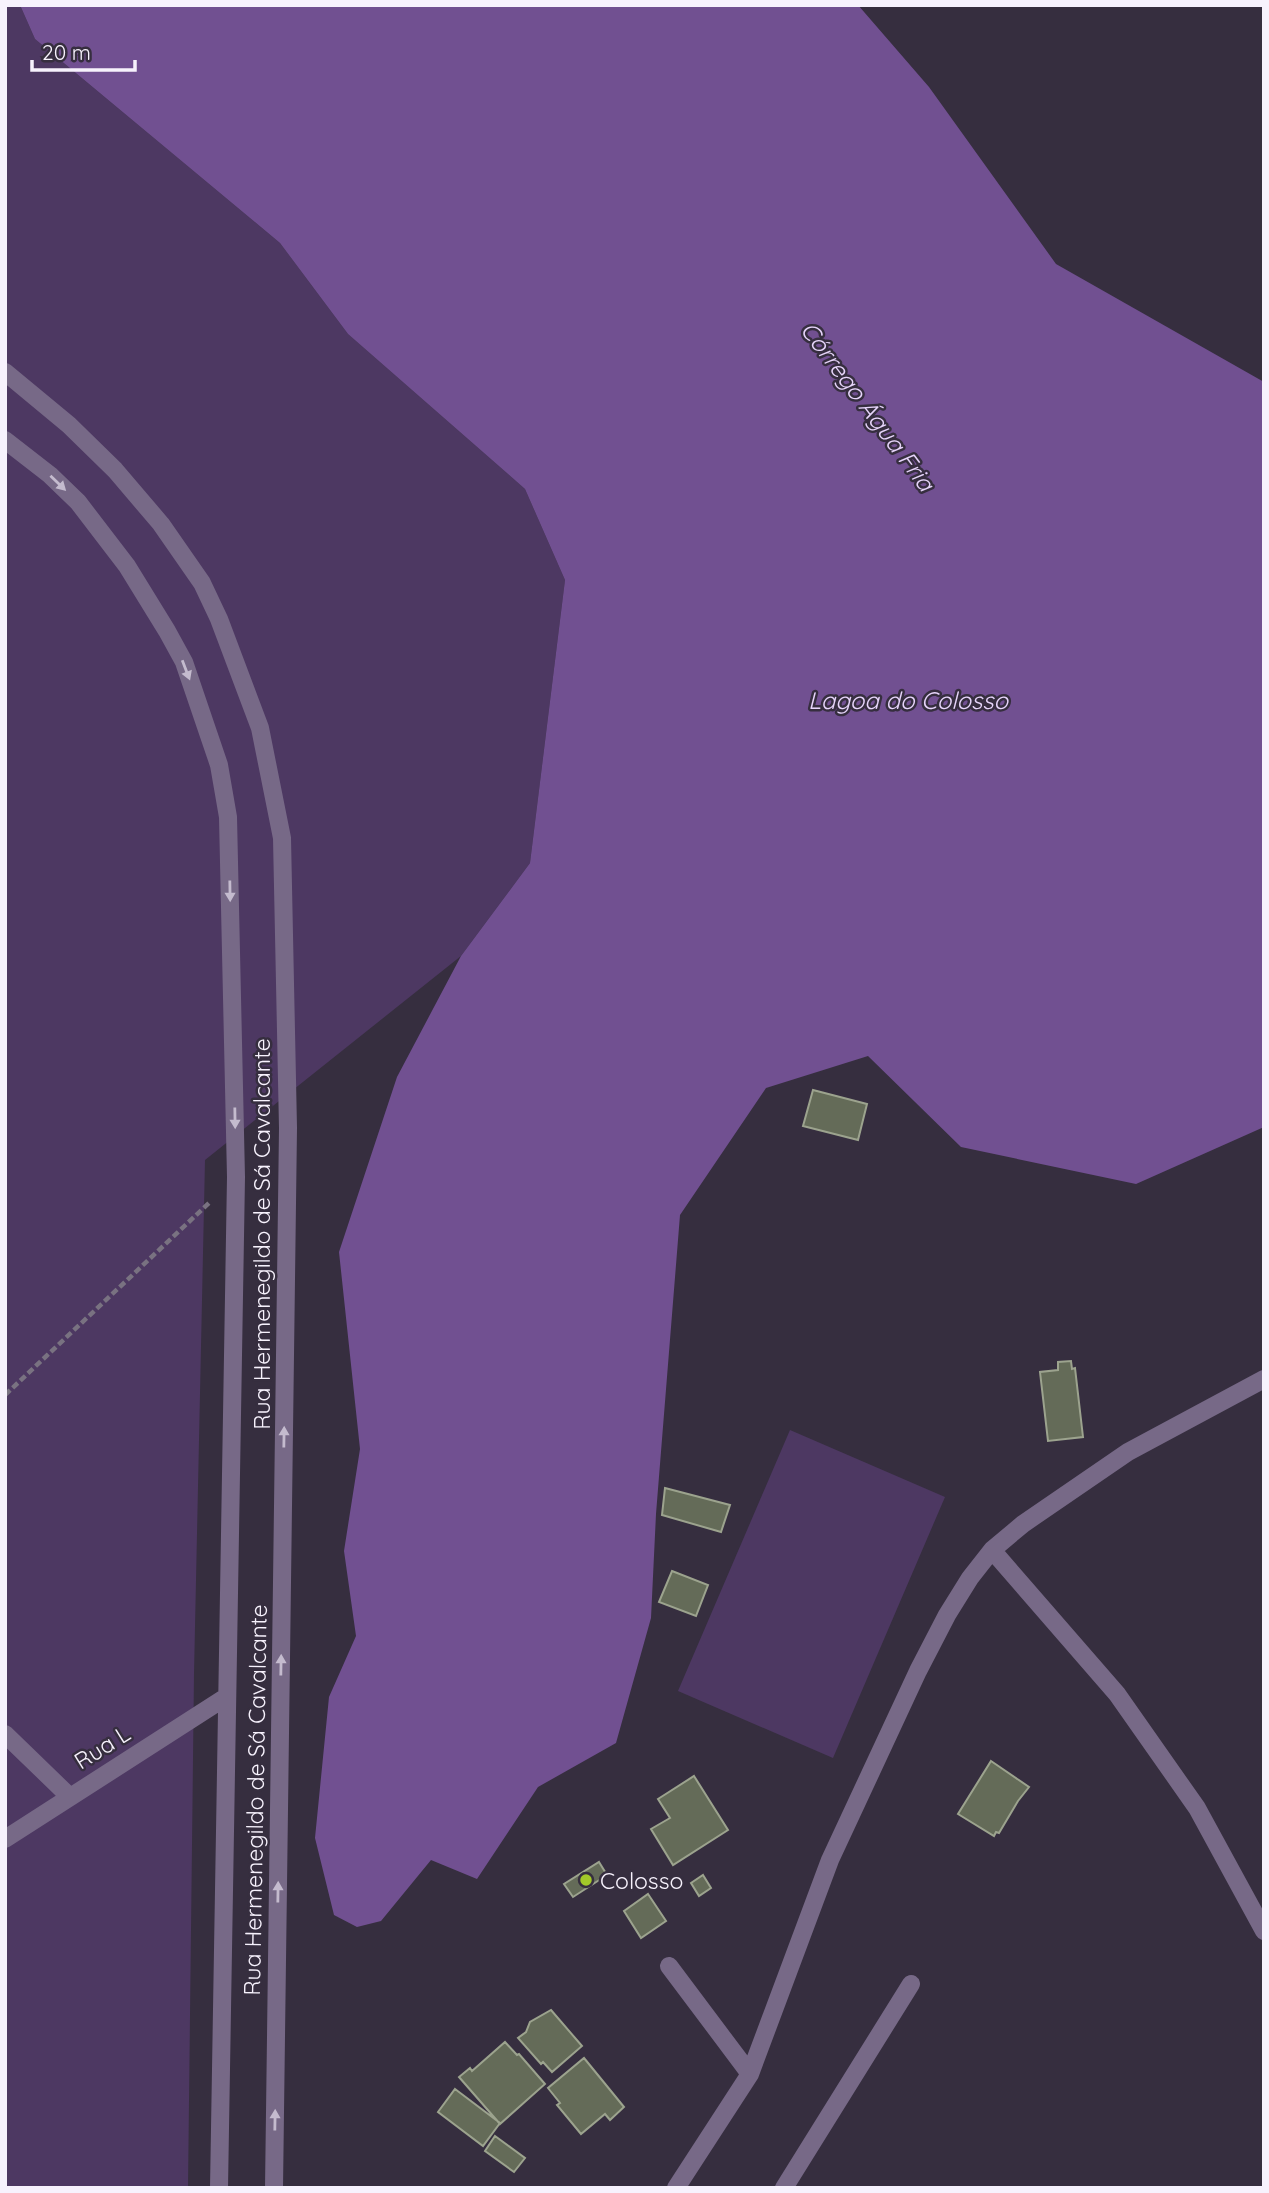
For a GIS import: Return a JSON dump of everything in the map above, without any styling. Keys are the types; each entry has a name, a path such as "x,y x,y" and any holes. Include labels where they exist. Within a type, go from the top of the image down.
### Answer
{"street":[{"name":"Rua Hermenegildo de Sá Cavalcante","path":"5,372 69,425 115,470 161,524 202,583 260,728 282,838 288,1128 274,2188"},
{"name":"Rua Hermenegildo de Sá Cavalcante","path":"5,440 50,475 78,502 127,566 184,662 219,765 228,817 236,1177 219,2188"},
{"path":"676,2188 750,2074 836,1848 918,1671 970,1578 992,1550 1023,1524 1128,1452 1264,1379"},
{"path":"992,1550 1118,1694 1197,1808 1264,1931"},
{"name":"Rua L","path":"5,1839 226,1697"},
{"path":"5,1734 69,1796"},
{"path":"668,1966 750,2074"},
{"path":"784,2188 911,1984"}],"path":[{"path":"5,1395 236,1177"}],"shaded area":[{"path":"5,5 20,5 35,39 280,243 348,334 525,489 565,580 530,863 461,956 205,1160 194,1674 188,2188 5,2188"},
{"path":"790,1430 945,1497 833,1758 678,1691"}],"water":[{"name":"Lagoa do Colosso","path":"20,5 858,5 929,87 1056,264 1264,382 1264,1127 1136,1184 961,1147 868,1056 766,1088 680,1215 656,1514 651,1618 616,1743 538,1787 477,1879 431,1860 381,1921 357,1927 334,1915 315,1838 329,1697 356,1636 344,1551 360,1449 339,1252 397,1077 461,956 530,863 565,580 525,489 348,334 280,243 35,39"}],"building":[{"path":"813,1090 867,1104 858,1140 803,1126"},
{"path":"1071,1361 1072,1369 1075,1368 1083,1437 1048,1441 1040,1372 1058,1370 1058,1362"},
{"path":"665,1488 730,1505 721,1532 662,1515"},
{"path":"672,1571 708,1585 696,1616 659,1602"},
{"path":"991,1761 1029,1787 999,1833 996,1832 994,1836 958,1814"},
{"path":"694,1776 728,1830 673,1865 651,1829 670,1818 658,1799"},
{"name":"Colosso","path":"599,1862 607,1875 573,1897 564,1884"},
{"path":"703,1875 711,1888 699,1896 691,1883"},
{"path":"648,1894 666,1921 641,1938 624,1911"},
{"path":"551,2010 582,2046 552,2072 543,2062 541,2064 518,2038 526,2032 530,2022"},
{"path":"505,2042 545,2084 500,2124 459,2077 470,2068 472,2071"},
{"path":"584,2058 624,2107 610,2120 605,2114 581,2134 557,2105 560,2103 548,2088"},
{"path":"455,2089 500,2123 483,2146 438,2112"},
{"path":"495,2136 525,2158 514,2172 485,2151"}],"place":[{"name":"Colosso","path":"586,1880"}],"water label":[{"name":"Córrego Água Fria","path":"868,406"}]}
